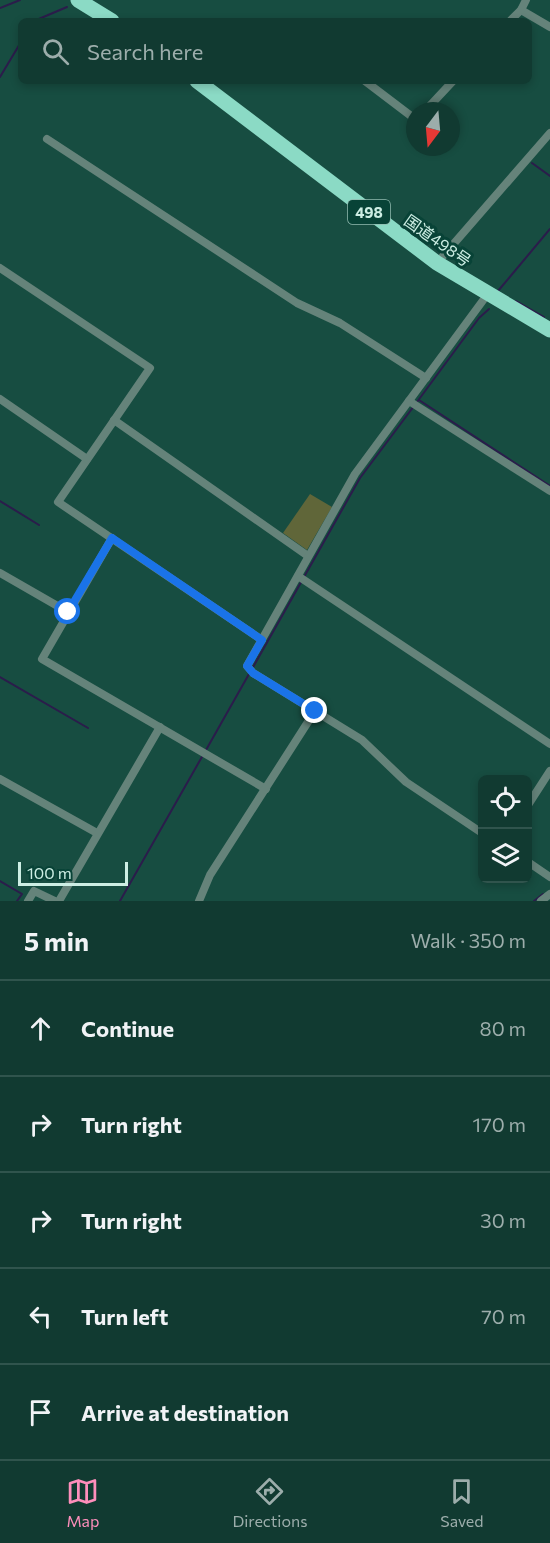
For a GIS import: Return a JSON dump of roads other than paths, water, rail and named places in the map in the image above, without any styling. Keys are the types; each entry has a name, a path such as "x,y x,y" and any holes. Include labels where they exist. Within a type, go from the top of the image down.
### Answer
{"highway":[{"path":"78,0 107,18"},
{"name":"国道498号","path":"201,84 437,263 487,295 550,330"}],"street":[{"path":"513,18 521,10 526,0"},
{"path":"521,10 550,27"},
{"path":"369,84 406,113"},
{"path":"433,102 450,84"},
{"path":"437,263 550,133"},
{"path":"46,139 297,303 340,323 426,378"},
{"path":"0,268 150,368 58,502 262,640"},
{"path":"478,830 406,782 362,741 250,670 262,640 308,555 356,474 487,295"},
{"path":"0,399 87,459"},
{"path":"410,401 550,492"},
{"path":"114,420 308,555"},
{"path":"112,538 42,660 266,789"},
{"path":"0,573 68,612"},
{"path":"298,576 550,744"},
{"path":"199,901 210,875 315,711"},
{"path":"28,901 34,891 57,901 160,726"},
{"path":"532,799 550,771"},
{"path":"0,779 97,833"},
{"path":"532,865 550,877"},
{"path":"541,901 550,894"}],"waterway":[{"path":"0,8 20,0"},
{"path":"41,18 67,7"},
{"path":"0,77 18,47"},
{"path":"532,163 550,176"},
{"path":"498,291 550,229"},
{"path":"516,301 544,317"},
{"path":"417,402 479,318 489,309"},
{"path":"419,400 550,486"},
{"path":"252,669 360,478 414,406"},
{"path":"0,501 39,525"},
{"path":"206,750 249,674"},
{"path":"0,677 88,728"},
{"path":"120,901 203,755"},
{"path":"0,881 22,894 17,901"},
{"path":"534,901 543,894"}]}
